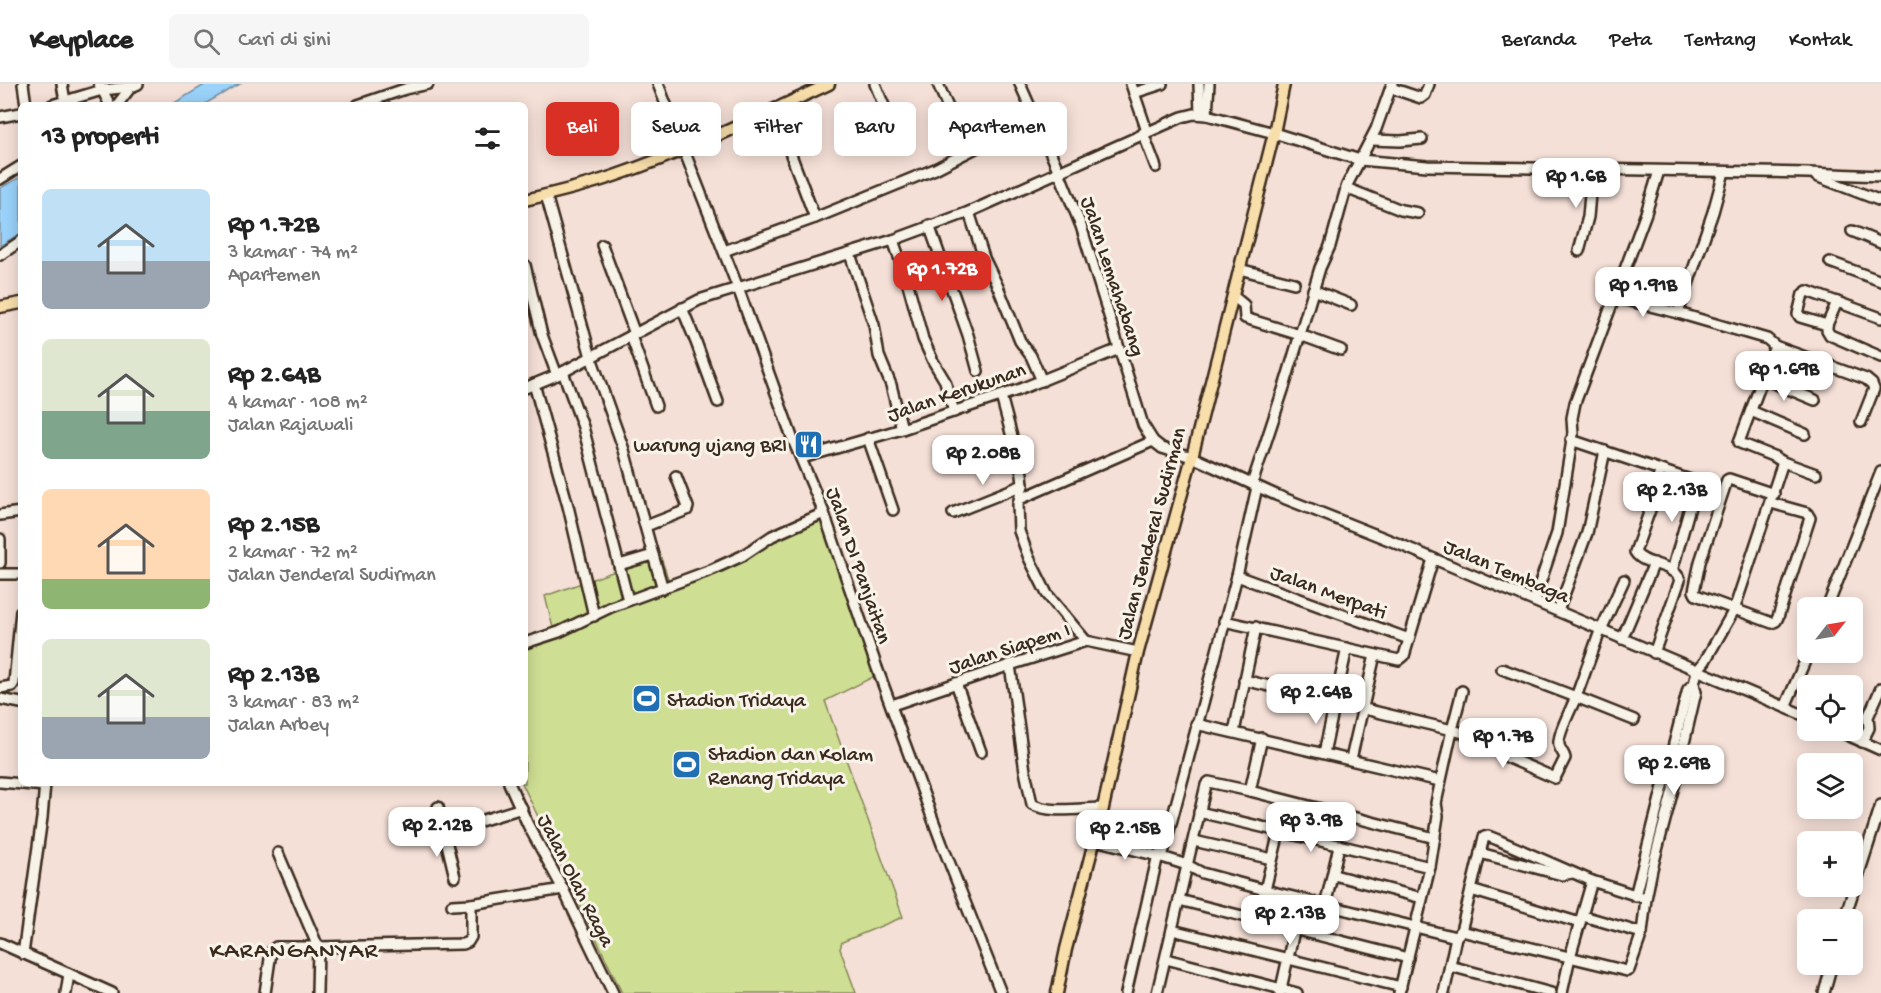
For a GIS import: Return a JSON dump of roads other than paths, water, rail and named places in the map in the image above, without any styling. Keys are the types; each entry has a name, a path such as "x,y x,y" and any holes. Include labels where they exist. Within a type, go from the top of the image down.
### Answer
{"main road":[{"path":"791,102 829,84"},
{"name":"Jalan Jenderal Sudirman","path":"1057,993 1066,949 1103,808 1138,652 1192,457 1274,133 1284,84"},
{"path":"528,199 614,176 667,156"},
{"path":"0,307 18,304"}],"street":[{"path":"23,84 26,102"},
{"path":"62,84 64,101"},
{"path":"367,102 428,84"},
{"name":"Jalan DI Panjaitan","path":"658,84 665,102"},
{"path":"874,84 882,102"},
{"path":"938,84 946,102"},
{"name":"Jalan Lemahabang","path":"1020,84 1029,102"},
{"path":"1156,167 1132,89 1162,84"},
{"path":"1199,84 1204,114"},
{"path":"1204,114 1209,84"},
{"path":"1126,993 1160,856 1237,576 1255,486 1346,188 1365,151 1391,86 1421,98 1425,95 1429,84"},
{"path":"61,102 100,87 135,86"},
{"path":"120,102 135,86"},
{"path":"100,87 108,102"},
{"path":"0,117 18,114"},
{"path":"594,616 568,506 529,386 560,374 699,300 893,240 969,212 1182,117 1204,114 1274,133 1427,166 1881,176"},
{"path":"1365,151 1400,141 1422,139"},
{"name":"Jalan DI Panjaitan","path":"688,156 793,440 824,513 942,844 1000,993"},
{"path":"791,156 815,218"},
{"path":"724,251 815,218 935,169 959,156"},
{"name":"Jalan Lemahabang","path":"1052,156 1081,226 1143,424 1153,441"},
{"path":"0,179 18,168"},
{"path":"1579,251 1588,217 1592,171"},
{"path":"1534,601 1557,533 1572,440 1575,404 1646,213 1659,171"},
{"path":"1677,313 1713,212 1724,172"},
{"path":"1808,173 1881,201"},
{"path":"1346,188 1401,210 1418,213"},
{"path":"546,195 591,357 624,450 663,589"},
{"path":"969,212 987,266 1020,341 1031,356 1042,381"},
{"path":"929,225 968,334 978,371"},
{"path":"1852,231 1881,243"},
{"path":"893,240 923,339 945,381 954,412"},
{"path":"0,255 18,243"},
{"path":"602,245 656,406"},
{"path":"850,254 874,325 879,356 891,386 902,429"},
{"path":"1830,262 1881,281"},
{"path":"1239,269 1294,283"},
{"path":"528,277 542,335 583,428 628,600"},
{"path":"1313,290 1351,305"},
{"path":"1827,325 1798,315 1803,294 1807,291 1881,318"},
{"path":"1233,296 1244,305 1245,318 1341,350"},
{"path":"1614,297 1767,339 1775,346 1866,379 1874,389 1861,422"},
{"path":"1837,302 1827,325 1830,335 1881,357"},
{"path":"682,308 718,402"},
{"path":"1775,346 1739,442 1816,474"},
{"name":"Jalan Kerukunan","path":"802,458 954,412 1042,381 1119,349"},
{"path":"1764,379 1815,400"},
{"path":"1000,396 1020,466 1023,485 1018,504 1018,526 1029,558 1047,594 1086,641"},
{"path":"1751,411 1806,434"},
{"path":"868,438 893,510"},
{"path":"1572,440 1711,487"},
{"path":"1020,499 1153,441 1162,448 1192,457"},
{"path":"1558,611 1587,533 1605,451"},
{"name":"Jalan Tembaga","path":"1192,457 1255,486 1654,653 1695,678 1797,712"},
{"path":"1095,840 1160,856 1202,873 1325,906 1415,927 1459,934 1629,970 1642,933 1648,868 1664,783 1688,690 1734,610 1783,462"},
{"path":"1654,653 1680,580 1678,575 1672,571 1638,556 1635,549 1650,510 1660,471"},
{"path":"1831,597 1881,472"},
{"path":"646,526 687,510 688,507 676,476"},
{"path":"1729,479 1772,499 1807,513 1810,518 1779,617 1776,621 1768,623 1696,595 1694,591 1700,562 1725,482 1729,479"},
{"path":"1672,571 1697,482"},
{"path":"953,513 1023,485"},
{"path":"0,515 18,512"},
{"path":"528,642 559,632 628,600 663,589 730,562 772,536 824,513"},
{"path":"0,539 0,563"},
{"path":"619,565 653,555"},
{"path":"1224,621 1400,660 1404,656 1433,559"},
{"path":"1622,639 1654,563"},
{"path":"0,574 18,574"},
{"name":"Jalan Merpati","path":"1237,576 1409,639"},
{"path":"1244,681 1478,737 1482,742 1509,758 1555,778 1565,758 1559,747 1559,737 1595,644 1624,580"},
{"path":"1234,732 1256,627"},
{"name":"Jalan Siapem I","path":"892,705 1086,641 1138,652"},
{"path":"0,688 14,683 18,646"},
{"path":"1324,753 1347,648"},
{"path":"1351,759 1375,655"},
{"path":"1785,707 1804,663"},
{"path":"1010,665 1032,804 1047,808 1103,808"},
{"path":"1502,669 1634,720"},
{"path":"1635,896 1648,868 1674,786 1696,692 1695,678"},
{"path":"956,683 981,753"},
{"path":"1881,688 1868,717 1869,728 1862,742 1881,750"},
{"path":"1172,930 1400,990 1430,867 1438,816 1436,803 1440,781 1462,691"},
{"path":"0,699 18,702"},
{"path":"1196,724 1440,781"},
{"path":"1250,791 1262,738"},
{"path":"0,782 18,783"},
{"path":"1159,993 1199,812 1206,785 1209,782 1435,838"},
{"path":"1664,783 1674,786"},
{"path":"23,954 45,786"},
{"name":"Jalan Olah Raga","path":"511,786 613,993"},
{"path":"1848,909 1881,805"},
{"path":"438,807 455,877"},
{"path":"445,832 522,808"},
{"path":"1199,812 1430,867"},
{"path":"1264,890 1279,832"},
{"path":"1444,993 1486,836 1592,881 1646,899"},
{"path":"1194,841 1272,859"},
{"path":"1325,906 1339,846"},
{"path":"278,853 318,947 317,993"},
{"path":"1480,853 1562,875 1572,873"},
{"path":"1334,875 1422,898"},
{"path":"1562,993 1592,881"},
{"path":"452,905 562,889"},
{"path":"1471,890 1642,933"},
{"path":"1179,900 1408,958"},
{"path":"1281,991 1301,900"},
{"path":"265,993 273,948 463,944 471,937 471,904"},
{"path":"0,943 112,993"},
{"path":"1166,959 1281,991 1298,993"},
{"path":"1450,966 1551,993"},
{"path":"66,993 69,974"},
{"path":"1824,993 1829,975"}],"water":[{"path":"206,84 240,84 208,102 176,102"},
{"path":"18,179 18,235 0,246 0,188"}],"place":[{"name":"warung ujang BRI","path":"808,444"},
{"name":"Stadion Tridaya","path":"646,699"},
{"name":"Stadion dan Kolam Renang Tridaya","path":"687,765"}],"district":[{"name":"KARANGANYAR","path":"294,949"}]}
